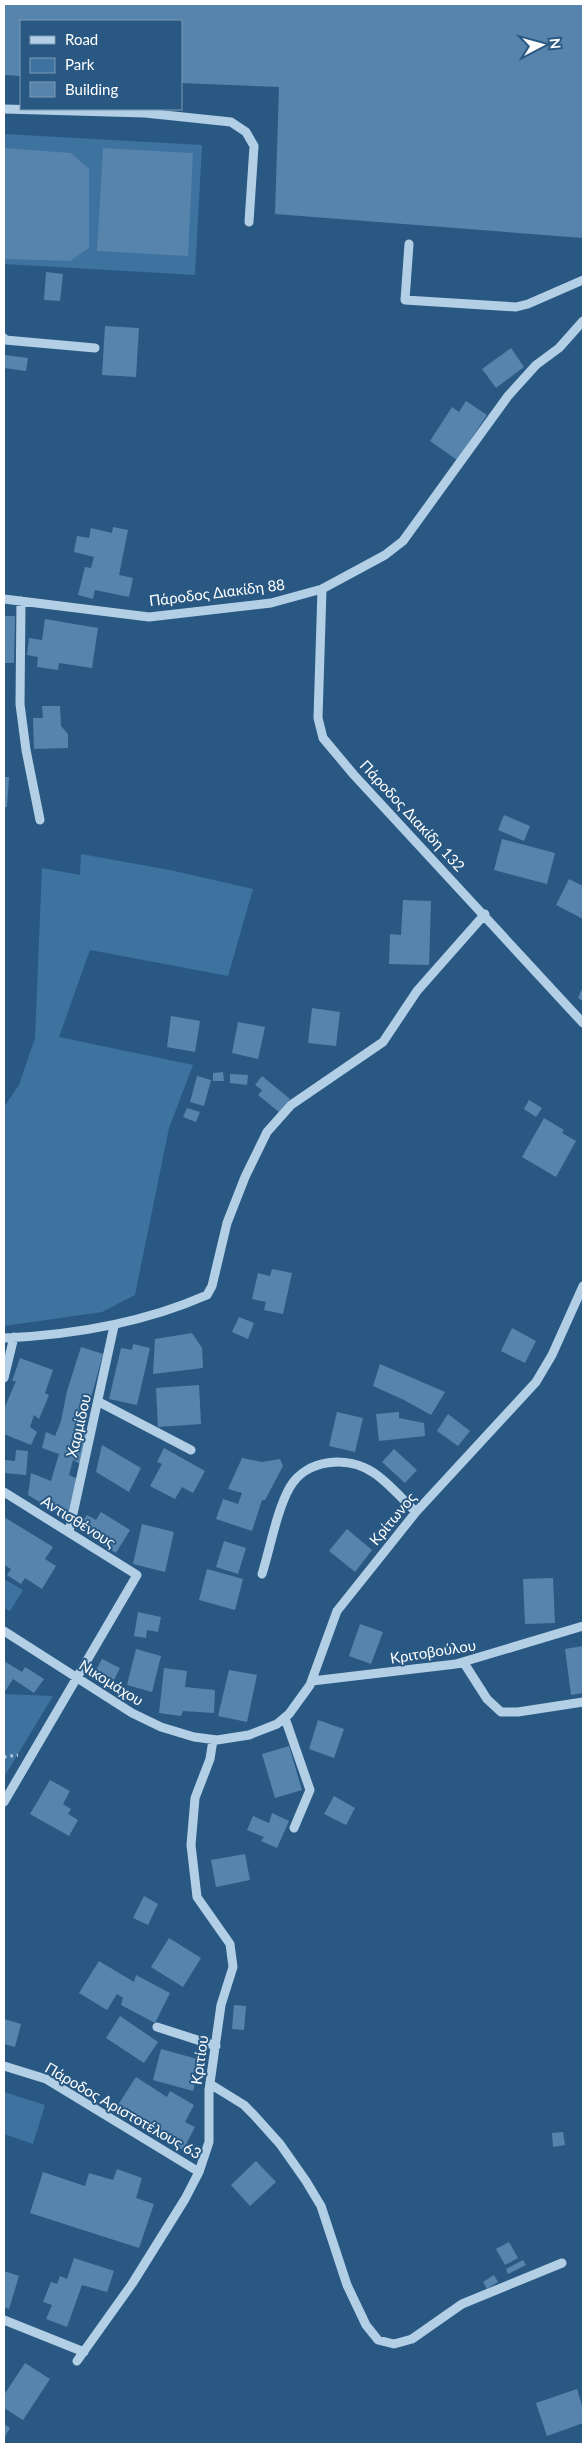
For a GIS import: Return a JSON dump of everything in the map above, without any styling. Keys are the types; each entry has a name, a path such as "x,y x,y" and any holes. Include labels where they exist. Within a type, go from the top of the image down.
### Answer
{"street":[{"path":"4,109 20,109"},
{"path":"39,110 145,113 231,122 246,132 254,146 249,222"},
{"path":"409,244 405,300 516,307 528,304 583,280"},
{"name":"Πάροδος Διακίδη 88","path":"4,599 149,617 272,603 322,589 385,555 403,541 508,396 536,364 559,348 583,321"},
{"path":"4,338 5,340 95,348"},
{"name":"Πάροδος Διακίδη 132","path":"322,589 318,718 323,738 354,775 485,914 583,1023"},
{"path":"21,601 20,704 26,750 40,820"},
{"path":"4,1338 114,1326 207,1295 212,1286 231,1214 248,1170 267,1132 291,1105 383,1042 417,991 485,914"},
{"name":"Κρίτωνος","path":"212,1740 255,1734 285,1718 300,1701 312,1681 334,1614 416,1512 536,1382 552,1355 583,1286"},
{"name":"Χαρμίδου","path":"69,1532 114,1326"},
{"path":"4,1378 14,1337"},
{"path":"98,1402 191,1450"},
{"path":"262,1574 289,1488 300,1474 312,1466 336,1462 363,1467 380,1477 416,1512"},
{"name":"Αντισθένους","path":"4,1492 137,1575 77,1678"},
{"name":"Κριτοβούλου","path":"312,1681 428,1669 464,1662 583,1626"},
{"name":"Νικομάχου","path":"4,1631 151,1724 186,1735 212,1740"},
{"path":"464,1662 487,1699 501,1712 518,1712 583,1702"},
{"path":"4,1802 77,1678"},
{"path":"285,1718 310,1790 294,1828"},
{"name":"Κριτίου","path":"77,2361 148,2259 185,2199 199,2172 210,2136 208,2099 210,2084 222,2005 233,1966 230,1944 198,1897 191,1845 195,1798 208,1765 212,1740"},
{"path":"157,2027 216,2046"},
{"name":"Πάροδος Αριστοτέλους 63","path":"4,2066 46,2079 199,2172"},
{"path":"210,2084 244,2105 263,2124 299,2169 321,2206 347,2285 366,2325 378,2340 394,2344 412,2339 462,2304 562,2262"},
{"path":"4,2320 84,2352"}],"green space":[{"path":"4,134 202,145 195,275 4,264"},
{"path":"81,854 170,870 253,889 228,976 90,950 59,1037 193,1065 169,1128 135,1295 102,1312 4,1326 4,1107 19,1085 35,1038 42,868 80,875"},
{"path":"4,1579 23,1590 10,1611 4,1608"},
{"path":"4,1694 53,1696 4,1777"},
{"path":"4,2092 45,2105 33,2144 4,2134"}],"building":[{"path":"4,4 583,4 583,238 275,214 279,87 182,83 182,20 20,20 20,76 4,75"},
{"path":"4,148 71,153 89,169 89,248 70,261 4,259"},
{"path":"103,148 193,153 188,256 97,251"},
{"path":"46,272 63,274 60,301 44,300"},
{"path":"105,326 139,328 136,377 102,375"},
{"path":"511,348 524,367 496,388 482,369"},
{"path":"5,355 28,358 26,371 4,368"},
{"path":"466,401 487,415 457,460 430,441 452,407 459,412"},
{"path":"113,527 128,530 119,575 133,578 129,597 95,590 93,599 78,595 85,567 91,568 94,557 74,552 77,536 89,538 91,528 112,533"},
{"path":"4,616 15,616 14,663 4,663"},
{"path":"45,619 98,628 92,668 59,663 58,670 37,667 38,657 27,655 29,638 42,640"},
{"path":"42,706 60,706 61,726 68,734 68,748 34,749 33,718 43,718"},
{"path":"4,777 9,777 7,807 4,807"},
{"path":"504,815 530,826 524,841 498,830"},
{"path":"502,839 555,853 547,884 494,870"},
{"path":"569,879 583,886 583,919 556,905"},
{"path":"403,900 431,901 429,965 389,964 390,934 401,935"},
{"path":"583,986 583,1001 578,998"},
{"path":"312,1008 340,1012 336,1046 308,1043"},
{"path":"171,1016 200,1021 195,1052 167,1047"},
{"path":"238,1022 265,1027 258,1059 232,1053"},
{"path":"223,1072 224,1081 213,1081 213,1073"},
{"path":"230,1074 248,1075 247,1085 230,1083"},
{"path":"197,1076 211,1080 204,1106 190,1102"},
{"path":"262,1076 290,1099 279,1112 258,1095 262,1090 255,1085"},
{"path":"529,1100 542,1108 536,1117 524,1109"},
{"path":"187,1108 200,1112 196,1122 183,1117"},
{"path":"544,1118 564,1130 562,1133 576,1141 556,1177 522,1157"},
{"path":"272,1269 292,1273 283,1314 264,1310 266,1302 252,1299 258,1273 270,1276"},
{"path":"239,1317 254,1323 248,1339 232,1332"},
{"path":"512,1328 536,1341 525,1363 501,1351"},
{"path":"192,1333 202,1348 203,1368 153,1374 155,1339"},
{"path":"133,1344 150,1348 137,1405 109,1399 121,1348 132,1350"},
{"path":"81,1347 103,1354 83,1427 86,1437 80,1464 73,1460 69,1475 78,1479 68,1519 28,1495 31,1473 51,1481 59,1454 42,1448 46,1432 55,1436 61,1421 67,1391"},
{"path":"20,1358 53,1370 45,1393 49,1395 39,1419 34,1415 30,1427 37,1432 31,1445 4,1434 4,1409 16,1381 12,1381"},
{"path":"380,1364 445,1392 431,1415 373,1386"},
{"path":"199,1385 201,1424 158,1427 156,1388"},
{"path":"337,1412 363,1418 355,1452 329,1446"},
{"path":"399,1412 399,1418 424,1423 425,1436 379,1441 376,1414"},
{"path":"448,1414 470,1431 458,1446 437,1431"},
{"path":"102,1445 141,1468 129,1492 96,1472"},
{"path":"164,1448 205,1471 193,1493 182,1487 175,1499 150,1486 162,1464 157,1462"},
{"path":"394,1449 417,1470 405,1483 382,1462"},
{"path":"16,1450 28,1451 26,1475 4,1473 5,1460 15,1461"},
{"path":"242,1458 262,1462 280,1459 283,1466 265,1500 262,1500 252,1531 216,1519 223,1499 238,1504 242,1493 228,1489"},
{"path":"101,1512 130,1530 116,1553 78,1529 87,1515 96,1520"},
{"path":"4,1517 53,1547 45,1559 56,1566 42,1589 25,1578 21,1584 7,1575 11,1569 4,1565"},
{"path":"142,1524 174,1532 165,1572 133,1564"},
{"path":"347,1529 372,1550 355,1572 329,1551"},
{"path":"224,1541 246,1548 238,1574 216,1567"},
{"path":"207,1569 243,1579 235,1610 199,1600"},
{"path":"553,1578 555,1623 525,1624 523,1579"},
{"path":"138,1612 161,1617 158,1632 147,1630 146,1638 134,1636"},
{"path":"360,1624 383,1632 371,1664 349,1656"},
{"path":"583,1646 583,1693 571,1695 565,1649"},
{"path":"136,1649 161,1656 152,1692 127,1685"},
{"path":"102,1659 120,1668 114,1680 96,1670"},
{"path":"4,1661 22,1672 25,1667 44,1679 34,1693 13,1679 4,1693"},
{"path":"164,1668 187,1671 185,1687 215,1690 214,1713 183,1711 181,1716 159,1713"},
{"path":"229,1670 257,1675 247,1722 218,1716"},
{"path":"318,1720 344,1729 334,1758 309,1749"},
{"path":"289,1746 302,1790 275,1798 262,1754"},
{"path":"50,1780 70,1791 63,1804 71,1809 68,1814 78,1820 69,1836 30,1814"},
{"path":"334,1796 355,1808 346,1825 324,1814"},
{"path":"272,1813 289,1821 277,1848 261,1841 264,1837 247,1830 253,1816 269,1823"},
{"path":"245,1854 250,1880 216,1887 211,1860"},
{"path":"144,1896 158,1904 148,1925 133,1918"},
{"path":"169,1938 201,1958 183,1987 151,1967"},
{"path":"99,1961 134,1982 136,1975 170,1993 155,2023 121,2005 123,1998 117,1994 107,2010 79,1993"},
{"path":"234,2005 246,2006 244,2030 232,2029"},
{"path":"120,2016 158,2042 144,2063 106,2038"},
{"path":"4,2019 21,2024 15,2047 4,2044"},
{"path":"161,2049 201,2060 193,2091 153,2080"},
{"path":"136,2077 167,2097 170,2091 194,2105 185,2122 195,2127 183,2150 116,2108"},
{"path":"563,2132 565,2145 553,2147 552,2133"},
{"path":"256,2161 276,2182 250,2206 231,2185"},
{"path":"117,2169 142,2178 136,2198 154,2204 139,2248 30,2213 43,2172 85,2186 89,2173 113,2180"},
{"path":"509,2242 518,2258 505,2265 496,2249"},
{"path":"74,2258 114,2271 107,2292 82,2285 67,2327 46,2319 52,2305 43,2302 51,2282 57,2284 60,2276 67,2279"},
{"path":"523,2260 526,2265 508,2274 506,2269"},
{"path":"4,2271 19,2276 9,2309 4,2307"},
{"path":"494,2275 498,2282 487,2289 483,2282"},
{"path":"25,2363 50,2379 23,2420 4,2408 4,2395"},
{"path":"577,2389 583,2409 583,2423 547,2436 536,2403"},
{"path":"4,2424 10,2428 4,2438"}]}
